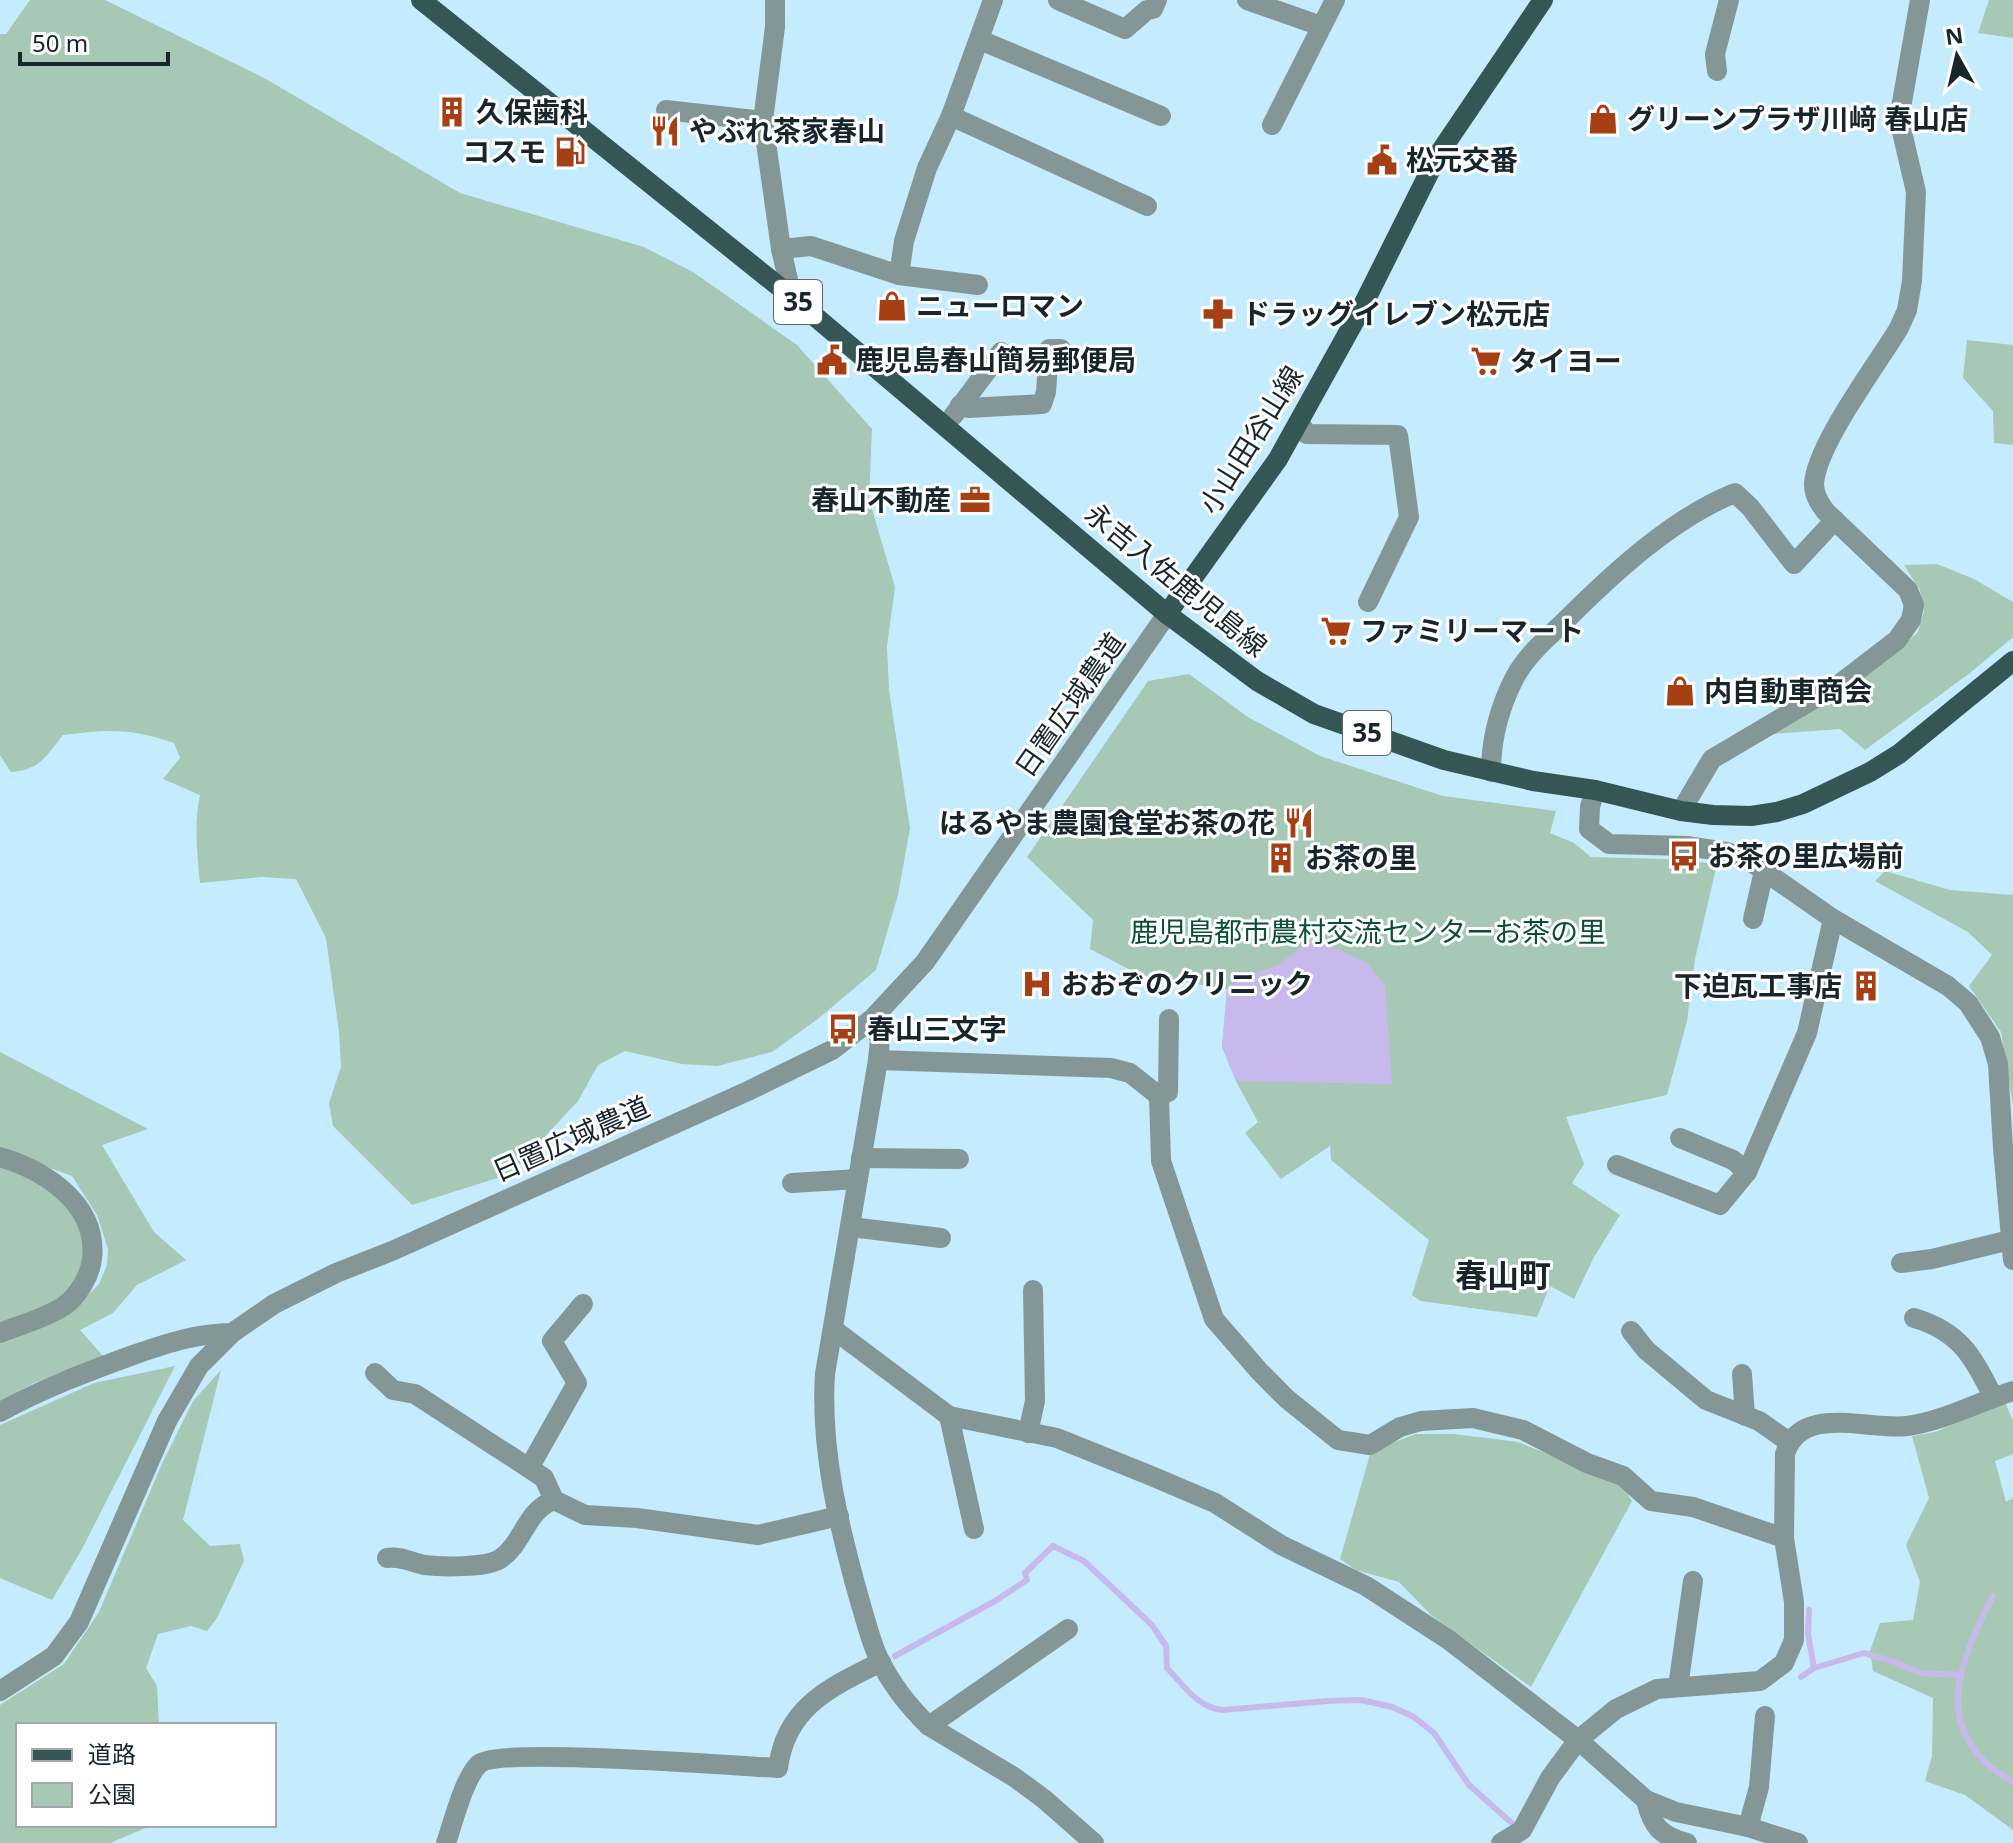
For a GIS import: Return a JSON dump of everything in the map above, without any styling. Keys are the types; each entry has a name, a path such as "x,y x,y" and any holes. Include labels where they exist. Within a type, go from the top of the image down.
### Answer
{"main road":[{"name":"永吉入佐鹿児島線","path":"421,0 792,297 1167,614 1257,681 1314,714 1444,760 1491,772 1595,790 1681,811 1751,816 1777,812 1832,792 1899,754 2013,661"},
{"name":"小山田谷山線","path":"1167,614 1278,459 1359,313 1438,155 1543,0"}],"street":[{"path":"775,0 775,27 763,121 781,249 792,297"},
{"path":"899,275 904,241 918,193 951,116 993,0"},
{"path":"1058,0 1125,29 1147,10 1153,9 1157,0"},
{"path":"1247,0 1321,26"},
{"path":"1272,125 1335,0"},
{"path":"1717,71 1715,54 1729,0"},
{"path":"1681,811 1712,759 1841,683 1897,640 1911,620 1914,605 1908,590 1835,520 1818,501 1814,487 1817,469 1837,427 1893,339 1907,310 1912,281 1916,192 1899,119 1920,0"},
{"path":"980,40 1161,116"},
{"path":"666,110 763,121"},
{"path":"951,116 1147,206"},
{"path":"781,249 811,246 899,275 978,285"},
{"path":"960,405 969,408 1042,404 1046,392 1049,349 1061,349"},
{"path":"946,425 1001,352"},
{"path":"1299,422 1307,434 1398,435 1409,517 1368,602"},
{"path":"1491,772 1498,717 1516,676 1533,652 1592,593 1645,549 1717,500 1735,493 1750,507 1794,564 1835,520"},
{"name":"日置広域農道","path":"0,1691 54,1656 79,1622 167,1421 199,1366 232,1333 274,1304 323,1279 392,1251 832,1050 872,1019 925,962 1167,614"},
{"path":"1595,790 1589,829 1609,844 1687,846 1744,857 1833,919 1948,986 1968,1003 1990,1037 1996,1051 2001,1081 2012,1250 1901,1263"},
{"path":"1753,919 1764,871"},
{"path":"1617,1165 1720,1205 1747,1172 1807,1033 1833,919"},
{"path":"872,1019 880,1040 878,1060 825,1374 824,1408 839,1516 863,1612 881,1662 901,1696 929,1726 1024,1785 1094,1843"},
{"path":"1159,1096 1168,1092 1169,1019"},
{"path":"878,1060 1111,1068 1130,1073 1159,1096 1161,1161 1214,1319 1287,1399 1338,1440 1370,1445 1400,1427 1421,1421 1443,1417 1473,1418 1523,1430 1587,1463 1623,1476 1651,1501 1693,1507 1784,1538"},
{"path":"1680,1138 1733,1160 1747,1172"},
{"path":"0,1157 56,1184 73,1198 89,1223 93,1247 90,1269 80,1289 64,1306 0,1333"},
{"path":"861,1158 959,1159"},
{"path":"792,1183 858,1179"},
{"path":"851,1227 941,1238"},
{"path":"1028,1433 1035,1401 1033,1290"},
{"path":"529,1468 577,1383 552,1341 583,1304"},
{"path":"1501,1843 1522,1830 1550,1778 1578,1740 1616,1709 1657,1689 1760,1681 1784,1663 1794,1640 1794,1602 1784,1538 1785,1454 1789,1442 1826,1422 1906,1426 1950,1415 2003,1394 1943,1328 1914,1318"},
{"path":"833,1329 949,1416 1057,1438 1215,1503 1281,1545 1366,1586 1449,1640 1578,1740 1646,1800 1676,1812 1748,1827 1798,1843"},
{"path":"1631,1331 1646,1350 1706,1400 1759,1421 1789,1442"},
{"path":"0,1412 57,1384 148,1350 208,1333 232,1333"},
{"path":"375,1373 393,1390 415,1394 544,1478 554,1500 585,1515 637,1518 758,1535 839,1516"},
{"path":"1742,1374 1745,1416"},
{"path":"949,1416 974,1529"},
{"path":"387,1558 397,1556 425,1565 490,1564 502,1558 512,1547 540,1505 554,1500"},
{"path":"1678,1687 1693,1581"},
{"path":"929,1726 1068,1629"},
{"path":"446,1843 469,1778 477,1765 485,1760 499,1757 587,1758 778,1768 789,1728 809,1704 833,1686 881,1662"},
{"path":"1748,1827 1759,1787 1765,1716"},
{"path":"1646,1800 1650,1819 1659,1831 1687,1843"}],"green space":[{"path":"30,0 105,0 266,79 460,193 644,247 693,272 797,345 872,429 869,499 895,587 887,646 889,690 910,828 898,895 876,970 819,1018 772,1052 717,1066 682,1064 625,1051 598,1065 578,1101 510,1174 412,1205 333,1126 329,1103 341,1067 326,938 296,879 262,877 200,883 197,828 200,795 163,779 180,758 174,743 119,731 63,735 36,765 11,772 0,755 0,34 6,34"},
{"path":"1989,0 2013,0 2013,38 1978,33"},
{"path":"1967,340 2013,345 2013,445 1994,443 1993,411 1963,378"},
{"path":"1937,564 1974,579 2013,602 2013,637 1970,673 1865,750 1840,729 1772,734 1896,652 1918,632 1924,611 1920,590 1904,565"},
{"name":"鹿児島都市農村交流センターお茶の里","path":"1189,674 1248,717 1320,756 1443,796 1556,811 1550,833 1574,843 1591,857 1717,864 1695,959 1687,1021 1667,1095 1566,1117 1584,1164 1572,1183 1620,1215 1594,1257 1574,1299 1550,1286 1537,1317 1421,1301 1412,1295 1429,1240 1331,1160 1330,1146 1281,1179 1245,1133 1258,1122 1222,1047 1227,989 1140,975 1090,949 1093,920 1027,857 1148,681"},
{"path":"1885,871 1950,890 2013,895 2013,1105 2001,1032 1969,986 1992,955 1968,932 1875,881"},
{"path":"0,1052 148,1129 102,1145 154,1232 186,1260 137,1285 113,1313 80,1330 103,1356 32,1384 0,1401 0,1343 74,1309 99,1284 107,1265 108,1249 97,1215 72,1176 0,1150"},
{"path":"0,1166 34,1182 64,1204 82,1234 84,1252 79,1272 68,1292 43,1308 0,1325"},
{"path":"175,1366 82,1549 52,1600 0,1578 0,1425 94,1383"},
{"path":"221,1370 183,1520 210,1546 240,1544 244,1561 217,1618 207,1631 191,1626 158,1634 146,1668 157,1686 159,1723 16,1723 16,1827 148,1827 110,1843 0,1843 0,1705 64,1664 99,1612 161,1466 193,1401"},
{"path":"2005,1402 2013,1421 2013,1454 1995,1461 2006,1502 2013,1498 2013,1830 1965,1795 1925,1781 1932,1756 1933,1698 1873,1671 1870,1651 1880,1623 1913,1620 1920,1582 1906,1545 1929,1498 1912,1436 1935,1432"},
{"path":"1416,1434 1454,1434 1518,1442 1621,1483 1632,1501 1531,1687 1431,1615 1399,1582 1356,1570 1340,1559 1371,1451"}],"shaded area":[{"path":"1313,938 1366,962 1385,985 1392,1084 1236,1081 1222,1047 1227,989 1245,976 1276,966"}],"waterway":[{"path":"895,1656 1027,1580 1025,1573 1053,1546 1084,1561 1152,1625 1166,1646 1167,1668 1206,1705 1223,1710 1361,1700 1392,1707 1414,1717 1434,1733 1469,1785 1514,1825"},
{"path":"1993,1596 1961,1673 1958,1697 1960,1721 1969,1743 1987,1763 2013,1782"},
{"path":"1809,1610 1808,1634 1814,1668"},
{"path":"1801,1677 1814,1668 1864,1653 1920,1673 1960,1675"}],"place":[{"name":"久保歯科","path":"452,112"},
{"name":"グリーンプラザ川﨑 春山店","path":"1603,119"},
{"name":"やぶれ茶家春山","path":"665,131"},
{"name":"コスモ","path":"570,152"},
{"name":"松元交番","path":"1382,160"},
{"name":"ニューロマン","path":"892,306"},
{"name":"ドラッグイレブン松元店","path":"1218,314"},
{"name":"鹿児島春山簡易郵便局","path":"832,360"},
{"name":"タイヨー","path":"1486,361"},
{"name":"春山不動産","path":"975,500"},
{"name":"ファミリーマート","path":"1336,631"},
{"name":"内自動車商会","path":"1680,691"},
{"name":"はるやま農園食堂お茶の花","path":"1299,823"},
{"name":"お茶の里広場前","path":"1684,856"},
{"name":"お茶の里","path":"1281,858"},
{"name":"おおぞのクリニック","path":"1037,984"},
{"name":"下迫瓦工事店","path":"1866,986"},
{"name":"春山三文字","path":"843,1029"}],"district":[{"name":"春山町","path":"1503,1276"}]}
